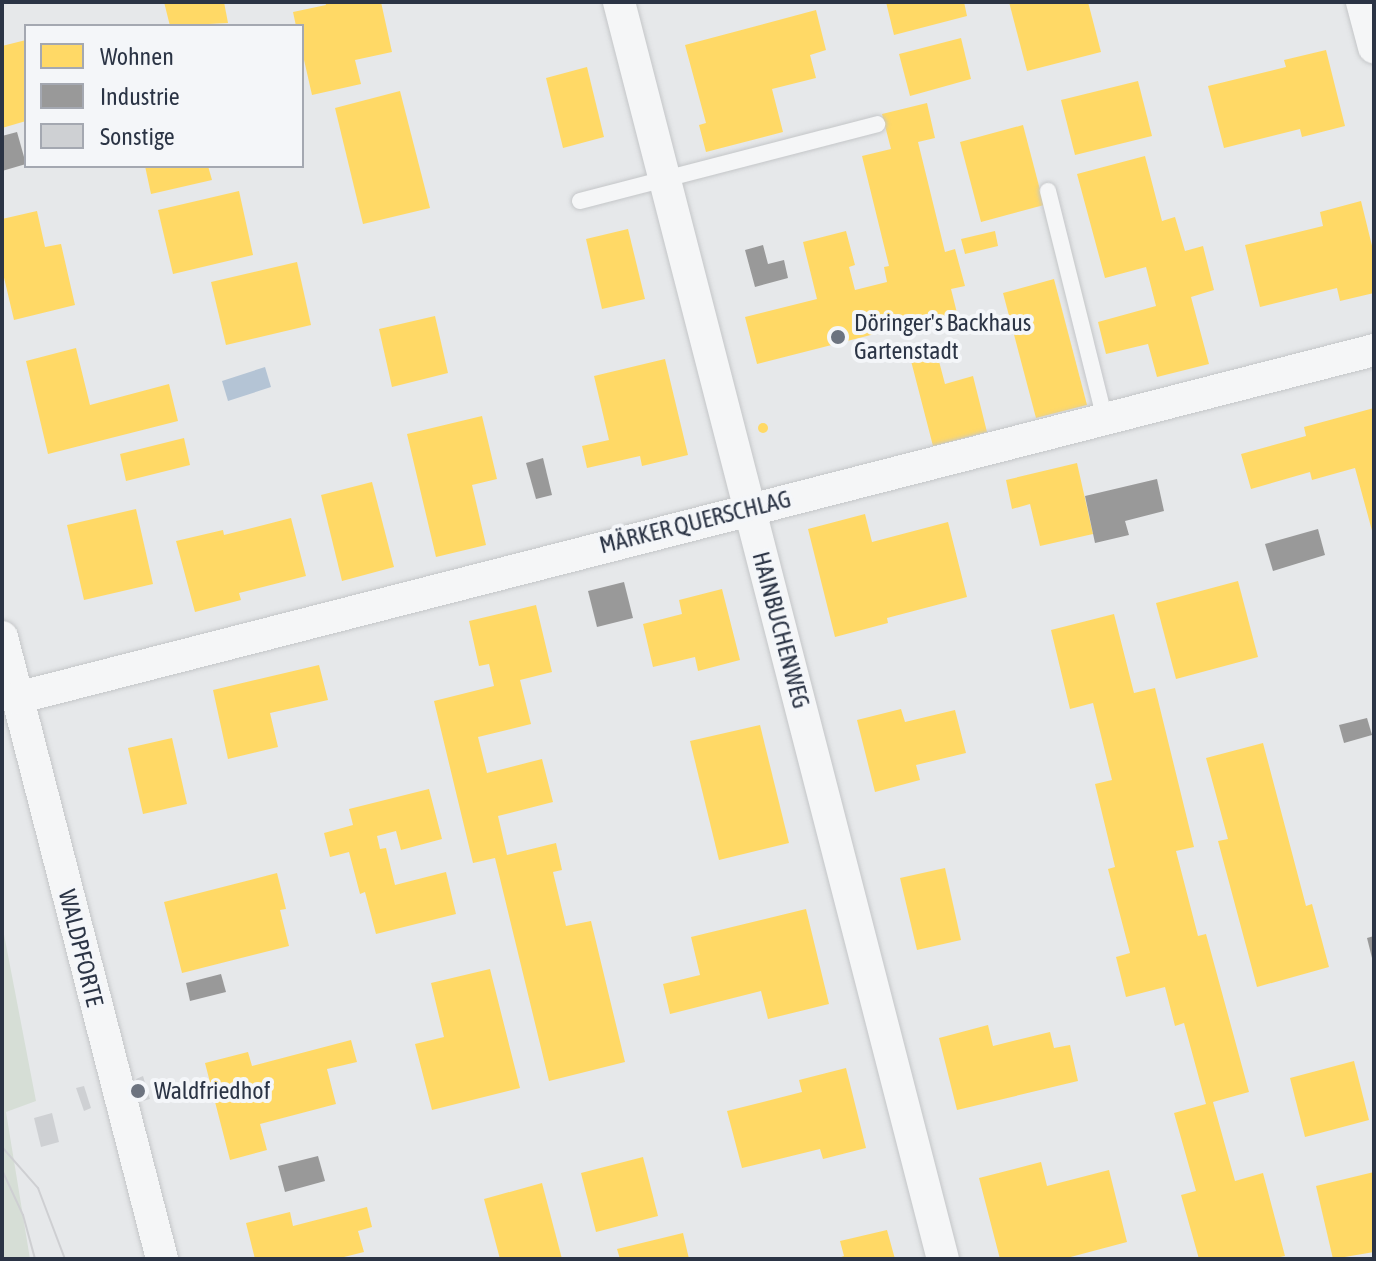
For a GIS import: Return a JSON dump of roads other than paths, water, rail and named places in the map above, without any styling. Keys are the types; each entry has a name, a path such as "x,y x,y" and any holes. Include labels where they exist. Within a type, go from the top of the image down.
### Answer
{"street":[{"name":"HAINBUCHENWEG","path":"619,2 943,1259"},
{"path":"1362,2 1374,47"},
{"name":"MÄRKER QUERSCHLAG","path":"10,700 1374,350"},
{"name":"WALDPFORTE","path":"2,637 10,700 162,1259"}],"lane":[{"path":"580,201 877,124"},
{"path":"1048,191 1105,419"}],"water":[{"path":"265,367 271,387 228,401 222,381"}],"tram line":[{"path":"2,1147 38,1188 65,1259"},
{"path":"2,1170 23,1215 35,1259"}],"place":[{"name":"Döringer's Backhaus Gartenstadt","path":"838,337"},
{"name":"Waldfriedhof","path":"138,1091"}]}
